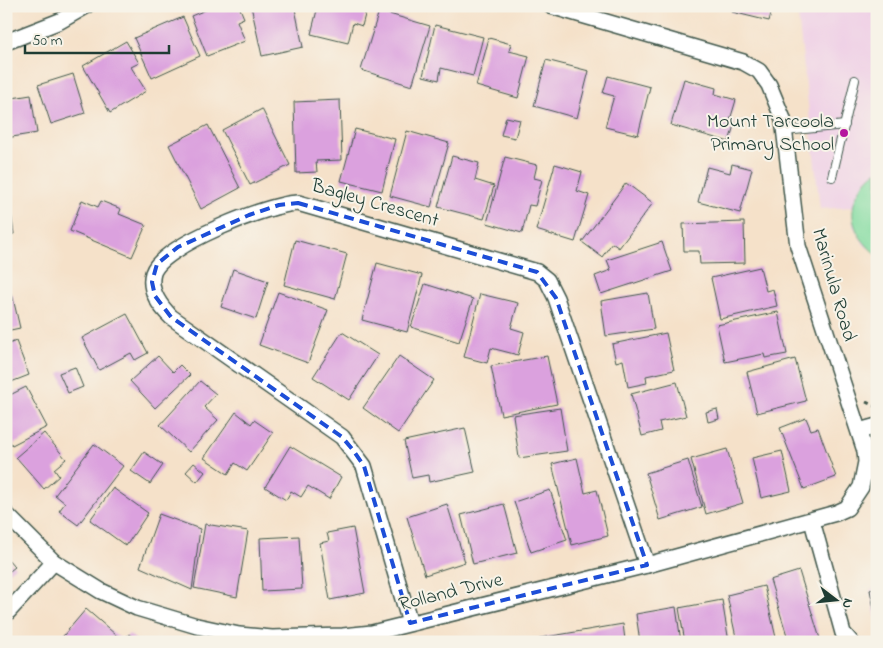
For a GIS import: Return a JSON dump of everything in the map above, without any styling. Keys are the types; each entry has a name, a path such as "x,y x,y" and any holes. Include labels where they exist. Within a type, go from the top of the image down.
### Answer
{"street":[{"path":"6,42 60,20 86,6"},
{"name":"Marinula Road","path":"551,6 742,62 759,71 770,85 778,101 785,131 798,246 859,431"},
{"name":"Bagley Crescent","path":"410,623 364,466 353,450 342,437 171,317 160,306 152,282 153,273 164,257 178,247 279,204 298,203 537,272 547,280 556,298 647,565"},
{"path":"859,431 877,426"},
{"name":"Rolland Drive","path":"6,514 54,562 101,591 137,608 197,626 239,635 272,638 343,636 372,633 647,565 812,521 846,508 861,487 866,462 859,431"},
{"path":"812,521 843,633 851,642"},
{"path":"6,614 54,562"}],"lane":[{"path":"832,177 856,80"},
{"path":"785,131 845,125"}],"highlighted area":[{"path":"298,203 537,272 556,298 647,565 410,623 364,466 353,450 342,437 171,317 155,296 152,282 157,264 178,247 249,215 279,205"}],"shaded area":[{"name":"Mount Tarcoola Primary School","path":"797,6 877,6 877,255 864,245 853,226 852,207 820,209"}],"green space":[{"path":"877,171 877,255 858,234 853,218 853,209 859,191 869,177"}],"building":[{"path":"215,6 239,6 244,18 237,21 245,41 207,56 191,16"},
{"path":"251,6 302,6 295,9 303,47 262,56"},
{"path":"318,6 367,7 362,26 353,23 348,43 311,34"},
{"path":"733,6 773,6 769,21 732,12"},
{"path":"379,11 430,26 412,86 361,70"},
{"path":"183,17 200,56 152,78 134,38"},
{"path":"435,25 483,37 473,76 441,68 439,80 423,76"},
{"path":"489,38 511,44 509,51 529,56 518,98 476,86"},
{"path":"126,41 139,63 131,67 146,91 110,113 83,66"},
{"path":"546,60 589,71 577,118 534,106"},
{"path":"73,74 85,113 51,124 38,85"},
{"path":"608,76 650,87 638,135 605,127 614,96 603,93"},
{"path":"684,79 716,88 715,94 736,100 730,120 735,122 729,142 671,125"},
{"path":"31,95 37,133 6,138 6,99"},
{"path":"340,100 342,160 316,161 317,172 296,173 294,102"},
{"path":"262,109 290,165 250,185 222,130"},
{"path":"506,117 520,120 515,138 501,135"},
{"path":"208,125 240,188 201,209 169,145"},
{"path":"355,129 395,139 382,191 341,181"},
{"path":"407,131 449,143 431,207 390,196"},
{"path":"452,156 479,163 475,180 494,186 484,219 438,207"},
{"path":"505,157 537,165 534,178 542,180 535,206 529,205 522,233 487,223"},
{"path":"555,164 582,172 577,191 589,195 575,242 536,230"},
{"path":"732,164 752,169 740,213 698,202 707,167 730,173"},
{"path":"626,183 653,203 619,248 612,243 602,257 582,242"},
{"path":"6,198 9,198 14,234 6,235"},
{"path":"82,200 98,207 101,201 121,209 119,214 146,225 132,257 70,231"},
{"path":"744,222 745,263 700,264 699,251 684,251 683,224"},
{"path":"295,240 347,254 335,299 284,285"},
{"path":"662,242 672,271 601,294 595,276 611,270 607,260"},
{"path":"377,263 422,275 407,332 362,320"},
{"path":"760,267 766,291 773,289 777,306 720,319 711,278"},
{"path":"233,269 268,281 256,319 221,307"},
{"path":"425,284 473,299 459,342 411,327"},
{"path":"278,292 328,310 308,363 259,345"},
{"path":"648,293 654,329 606,336 601,301"},
{"path":"12,294 20,328 6,331 6,295"},
{"path":"480,294 518,303 511,328 524,332 518,355 491,348 487,363 464,357"},
{"path":"778,312 787,354 765,358 764,354 725,362 717,325"},
{"path":"127,314 148,353 135,360 131,353 99,370 82,338"},
{"path":"342,332 378,355 349,400 313,377"},
{"path":"666,333 674,370 646,376 647,383 628,387 623,360 616,362 612,344"},
{"path":"16,341 29,375 6,384 6,345"},
{"path":"158,356 173,372 180,365 190,375 155,408 130,381"},
{"path":"399,356 434,380 398,433 363,408"},
{"path":"547,356 557,404 501,415 491,366"},
{"path":"795,359 806,401 757,413 747,372"},
{"path":"75,367 83,387 68,393 59,373"},
{"path":"200,381 216,394 204,407 218,420 189,452 160,425"},
{"path":"677,382 686,416 659,422 661,431 642,436 631,394"},
{"path":"26,387 47,427 12,445 6,435 6,397"},
{"path":"560,408 567,451 519,458 513,415"},
{"path":"717,409 719,419 708,422 706,412"},
{"path":"236,412 251,424 254,420 273,433 247,471 235,463 228,474 204,458"},
{"path":"806,418 811,430 818,428 836,477 804,489 780,428"},
{"path":"465,428 475,472 429,482 428,475 412,478 404,441"},
{"path":"44,433 66,459 54,469 59,476 44,489 16,457"},
{"path":"94,444 123,466 78,525 59,511 65,503 55,495"},
{"path":"290,446 341,477 329,499 308,486 301,497 291,491 286,500 265,487"},
{"path":"727,449 743,503 706,514 691,459"},
{"path":"782,451 791,491 761,498 752,458"},
{"path":"144,452 163,465 150,484 131,471"},
{"path":"577,458 585,493 597,490 608,536 572,545 552,464"},
{"path":"688,460 702,507 660,520 646,473"},
{"path":"194,463 205,472 197,482 186,472"},
{"path":"113,488 148,513 126,546 90,520"},
{"path":"550,490 567,540 531,552 514,502"},
{"path":"447,504 465,562 425,575 407,517"},
{"path":"504,504 517,553 473,564 461,515"},
{"path":"159,514 200,529 192,590 140,567"},
{"path":"205,524 248,531 237,597 194,588"},
{"path":"353,528 365,593 330,600 320,543 329,541 327,533"},
{"path":"299,536 302,589 262,591 260,538"},
{"path":"6,557 15,567 6,574"},
{"path":"799,571 821,642 789,642 770,580"},
{"path":"764,586 777,642 737,642 727,595"},
{"path":"877,588 877,618 876,618 870,590"},
{"path":"722,600 729,642 685,642 679,608"},
{"path":"676,607 681,642 640,642 636,614"},
{"path":"86,609 123,641 129,634 138,642 58,642"},
{"path":"623,624 625,640 617,642 540,642 540,638"}],"place":[{"name":"Mount Tarcoola Primary School","path":"844,133"}]}
